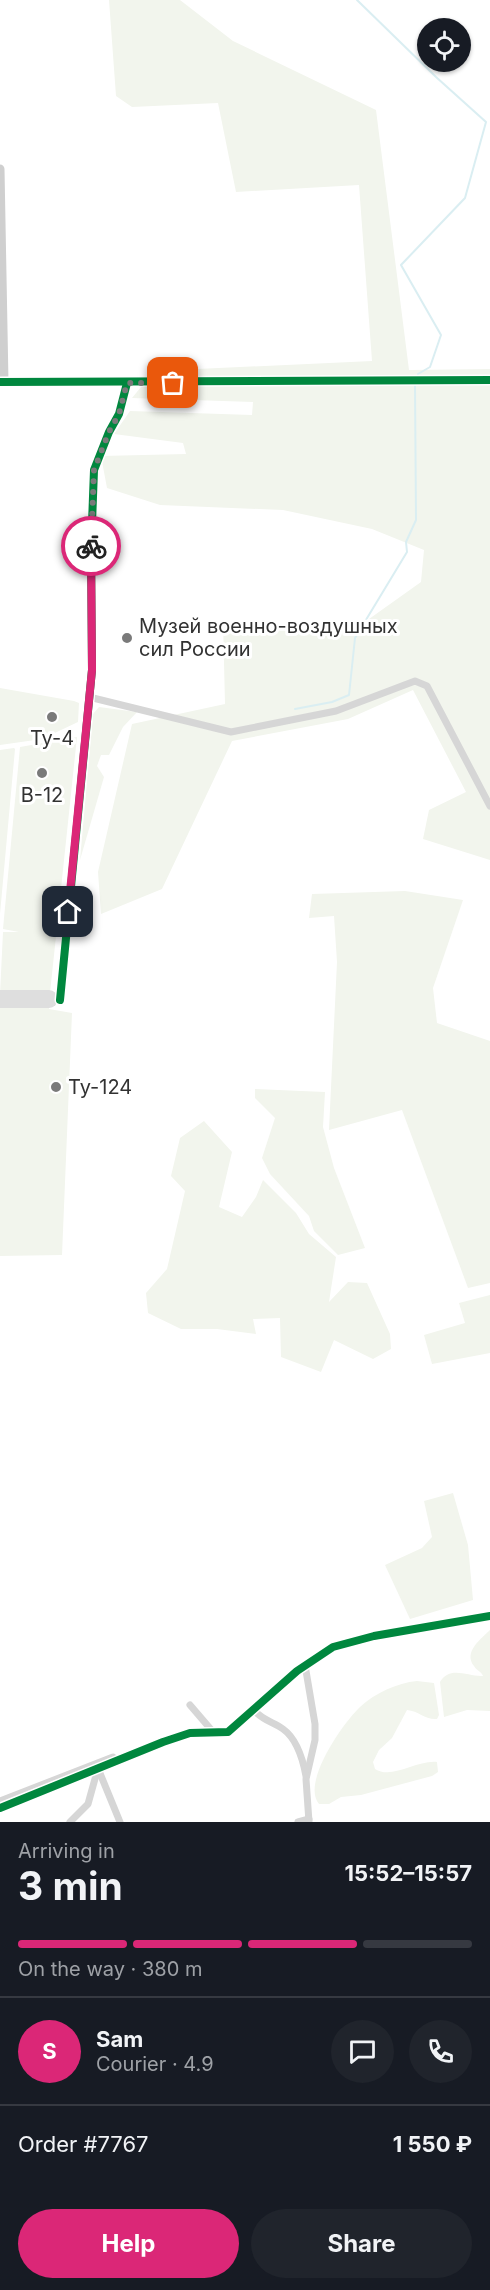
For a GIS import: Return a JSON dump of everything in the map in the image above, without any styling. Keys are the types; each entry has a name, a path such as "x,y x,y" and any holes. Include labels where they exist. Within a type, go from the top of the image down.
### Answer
{"street":[{"path":"0,169 2,382 490,380"},
{"path":"60,1000 92,670 94,470 119,414 127,383"},
{"path":"89,697 231,732 336,711 414,681 427,686 490,806"},
{"path":"0,1800 190,1733 228,1732 305,1665 326,1651 348,1642 490,1616"},
{"path":"305,1665 315,1724 315,1740 306,1779"},
{"path":"190,1706 214,1733"},
{"path":"254,1710 285,1730 303,1760 309,1820 297,1822"},
{"path":"0,1808 97,1766"},
{"path":"70,1822 88,1804 97,1766"},
{"path":"97,1766 120,1822"}],"shaded area":[{"path":"109,0 180,0 233,41 376,110 409,370 490,369 490,860 423,839 429,810 466,792 413,690 348,719 232,741 162,889 101,914 98,872 132,724 225,704 223,621 298,629 355,629 421,582 424,550 372,529 283,510 160,505 107,488 101,456 186,454 183,443 114,434 130,411 252,415 253,402 132,398 154,371 372,361 359,185 236,192 218,103 132,107 116,96"},
{"path":"0,688 79,703 78,722 42,739 0,745"},
{"path":"99,707 137,712 123,727 109,755 101,755 97,766 104,777 80,860 93,714"},
{"path":"77,737 50,993 0,994 3,932 19,932 3,929 20,747"},
{"path":"15,749 0,914 0,750"},
{"path":"405,891 463,900 433,988 437,1023 490,1041 490,1283 468,1288 402,1110 329,1130 337,962 334,916 309,918 312,894"},
{"path":"0,1005 49,1005 49,1009 72,1013 62,1255 0,1256"},
{"path":"255,1089 325,1092 323,1127 334,1168 365,1248 338,1255 314,1231 309,1216 270,1174 262,1158 275,1118 255,1098"},
{"path":"204,1121 232,1152 219,1207 242,1217 256,1197 263,1180 296,1213 309,1234 336,1257 329,1302 348,1282 367,1283 390,1334 391,1349 373,1359 334,1340 321,1372 281,1357 280,1318 253,1319 256,1334 217,1329 181,1329 148,1313 146,1293 167,1269 185,1191 171,1176 180,1138"},
{"path":"490,1295 490,1353 432,1364 424,1335 465,1323 459,1303"},
{"path":"453,1493 468,1545 473,1600 410,1619 385,1565 422,1548 432,1537 424,1501"},
{"path":"490,1630 490,1711 467,1710 444,1717 440,1682 444,1677 454,1673 483,1676 471,1661 471,1656 474,1646"},
{"path":"417,1681 434,1683 439,1715 437,1719 407,1710 392,1738 379,1750 373,1762 375,1769 389,1772 437,1762 438,1772 432,1776 361,1795 341,1797 329,1804 319,1804 315,1794 315,1782 326,1754 344,1726 360,1707 379,1693 394,1686"}],"waterway":[{"path":"357,0 486,122 465,198 401,265 441,335 430,367 418,374"},
{"path":"295,709 332,702 349,695 355,638 407,552 406,542 416,520 415,385"}],"taxiway":[{"path":"0,999 49,999"}],"cycle path":[{"path":"0,382 490,380"},
{"path":"60,1000 92,670 91,550 94,470 119,414 127,383"},
{"path":"0,1808 163,1742 190,1733 228,1732 297,1671 333,1647 374,1636 490,1616"}],"way so far":[{"path":"91,546 94,470 119,414 127,383 173,383"}],"place":[{"name":"Музей военно-воздушных сил России","path":"127,638"},
{"name":"Ту-4","path":"52,717"},
{"name":"В-12","path":"42,773"},
{"name":"Ту-124","path":"56,1087"}],"route":[{"path":"68,912 92,670 91,546"}]}
